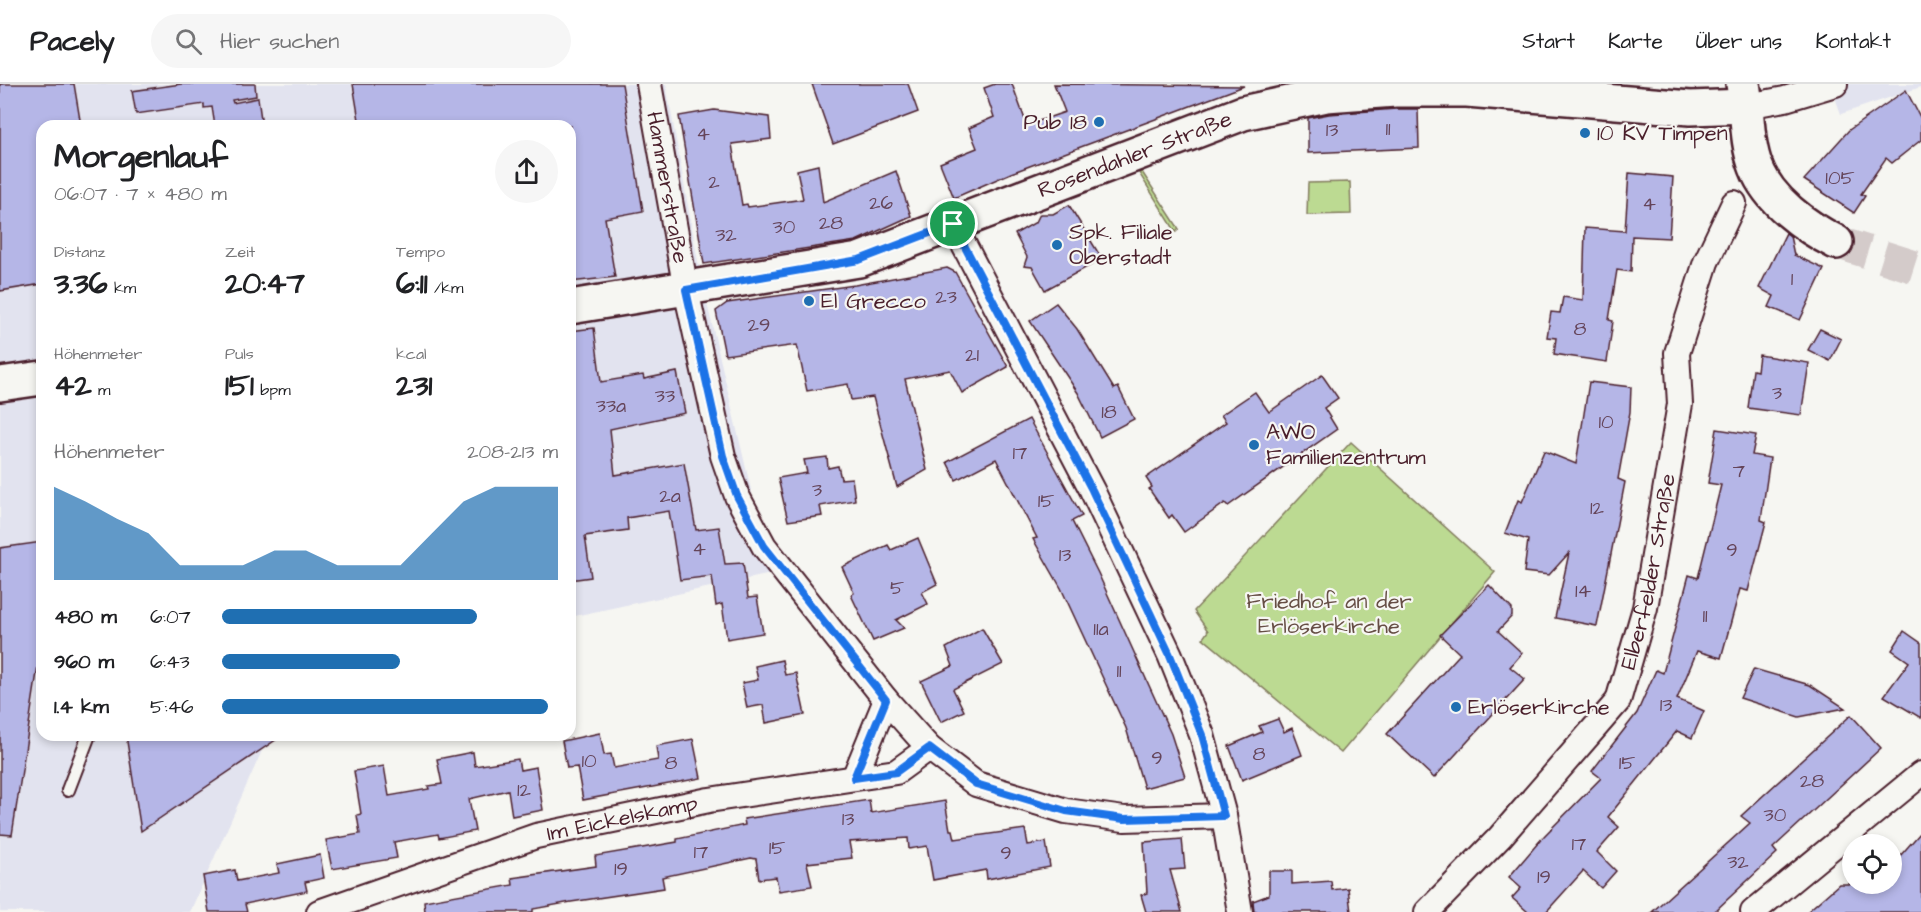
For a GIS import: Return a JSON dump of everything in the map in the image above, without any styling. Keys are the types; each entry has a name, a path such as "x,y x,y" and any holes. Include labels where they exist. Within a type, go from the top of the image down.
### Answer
{"main road":[{"name":"Rosendahler Straße","path":"576,307 859,260 1242,113 1311,91 1467,90 1690,108 1745,95"},
{"path":"1745,95 1752,149 1761,175 1783,205 1817,232 1836,242"},
{"path":"0,384 36,379"}],"street":[{"name":"Hammerstraße","path":"649,84 686,290"},
{"path":"1745,95 1785,99 1835,84"},
{"name":"Elberfelder Straße","path":"1427,912 1500,837 1618,701 1645,608 1680,404 1677,353 1706,262 1734,203"},
{"path":"953,224 1092,490 1170,655 1202,735 1224,816 1240,912"},
{"path":"686,290 723,456 737,496 764,546 886,700 929,748 976,784 1066,811 1124,819 1224,816"},
{"path":"854,778 886,700"},
{"name":"Im Eickelskamp","path":"320,912 536,836 709,800 896,772 929,748"},
{"path":"1753,912 1921,774"}],"lane":[{"path":"68,790 87,741"}],"shaded area":[{"path":"0,84 666,84 701,278 771,574 576,616 576,120 36,120 36,741 266,741 190,912 0,912"},
{"path":"1830,84 1921,84 1921,87 1841,114"}],"green space":[{"path":"1142,172 1179,229 1176,232 1139,173"},
{"path":"1350,182 1351,214 1307,215 1308,183"},
{"name":"Friedhof an der Erlöserkirche","path":"1351,442 1495,572 1341,753 1203,638 1208,631 1194,611"}],"building":[{"path":"0,84 74,84 80,120 36,120 36,285 0,291"},
{"path":"181,84 255,84 256,96 232,100 233,103 258,98 261,120 214,120 212,107 204,108 204,104 136,114 132,91"},
{"path":"353,84 622,84 643,211 605,218 615,277 576,281 576,120 359,120"},
{"path":"812,84 908,84 918,112 833,144"},
{"path":"995,84 1012,84 1027,125 1065,112 1054,84 1244,86 1011,173 954,198 940,163 977,148 969,128 994,117 984,88"},
{"path":"1906,90 1921,119 1921,140 1892,163 1886,158 1861,194 1865,196 1854,213 1804,180 1849,130"},
{"path":"1418,109 1419,148 1308,153 1308,118 1329,114"},
{"path":"714,110 769,117 771,139 732,144 742,205 747,204 748,207 803,199 797,170 818,165 823,202 896,171 911,216 856,241 704,264 679,116"},
{"path":"1629,173 1673,177 1669,238 1632,236 1631,272 1617,270 1609,320 1613,321 1607,362 1554,354 1556,338 1547,337 1551,312 1560,313 1563,297 1583,300 1585,228 1625,231"},
{"name":"Spk. Filiale Oberstadt","path":"1069,205 1102,259 1045,290 1032,267 1024,266 1027,257 1015,234 1036,222 1040,214 1053,214"},
{"path":"1786,233 1790,236 1794,255 1824,269 1800,320 1769,307 1774,296 1759,288"},
{"path":"947,268 955,272 1008,367 962,393 950,370 905,379 927,470 897,487 873,397 851,400 848,384 807,391 797,345 725,355 716,311 727,303 855,285"},
{"path":"1056,303 1077,329 1114,389 1118,387 1134,419 1100,437 1078,393 1030,321"},
{"path":"594,328 601,382 643,375 644,379 677,372 685,413 610,429 615,475 684,463 696,530 719,527 725,564 743,563 748,598 757,597 763,633 727,639 722,604 716,606 712,576 680,580 669,511 627,518 628,530 585,536 591,577 576,579 576,330"},
{"path":"1820,329 1841,339 1830,361 1808,350"},
{"path":"1759,355 1809,363 1801,415 1748,408 1753,370 1757,371"},
{"name":"AWO Familienzentrum","path":"1322,375 1338,398 1324,408 1337,429 1228,506 1225,503 1184,532 1172,515 1169,518 1149,489 1152,487 1146,478 1226,422 1221,415 1255,392 1269,412"},
{"path":"1589,382 1631,387 1630,412 1618,479 1625,482 1597,626 1555,618 1569,553 1549,575 1524,572 1528,540 1505,533 1518,500 1522,502 1544,451 1576,464"},
{"path":"1029,419 1082,516 1072,521 1171,734 1185,777 1144,788 1126,728 1061,588 1033,539 1037,538 996,459 956,480 947,462"},
{"path":"1717,429 1756,435 1752,455 1770,458 1761,520 1766,522 1748,591 1740,589 1721,658 1697,651 1677,699 1704,711 1692,738 1677,731 1608,817 1619,827 1597,852 1616,871 1601,888 1583,871 1546,912 1528,912 1512,898 1521,888 1509,877 1544,836 1601,778 1592,771 1637,713 1656,670 1663,673 1689,575 1698,578 1721,485 1708,483"},
{"path":"827,457 828,468 838,466 841,479 852,478 855,500 820,506 822,516 788,521 778,478 807,473 804,460"},
{"path":"918,538 937,584 922,592 928,604 896,620 904,628 873,641 851,595 854,593 842,567 888,545 891,550"},
{"path":"36,543 36,679 12,835 0,834 0,548"},
{"name":"Erlöserkirche","path":"1489,585 1512,609 1512,616 1498,631 1522,653 1510,667 1525,679 1434,778 1387,734 1460,654 1440,635"},
{"path":"982,628 1003,664 953,689 964,711 941,722 921,681 953,666 946,648"},
{"path":"1904,631 1921,643 1921,718 1884,696 1909,662 1892,650"},
{"path":"782,660 785,675 796,673 805,715 766,723 763,705 747,708 742,683 758,680 755,666"},
{"path":"1754,669 1810,685 1845,708 1799,717 1740,698"},
{"path":"1851,715 1881,748 1773,848 1777,853 1714,912 1652,912 1750,823 1741,816"},
{"path":"1278,719 1284,732 1292,728 1302,755 1242,780 1229,746 1262,732 1259,726"},
{"path":"600,733 604,755 611,754 614,768 658,760 656,746 693,739 701,778 583,800 577,767 567,768 562,741 576,741 576,738"},
{"path":"127,741 274,741 141,831"},
{"path":"473,752 475,766 518,759 520,770 536,767 543,810 512,816 508,790 469,799 475,831 439,838 438,834 394,842 397,858 332,869 326,840 360,834 357,815 361,814 354,771 384,766 389,796 429,789 428,786 442,784 437,759"},
{"path":"869,800 871,813 945,801 950,830 953,830 955,839 1025,829 1028,845 1046,842 1050,867 987,879 986,870 933,880 927,846 909,849 908,838 849,842 852,858 807,863 812,886 779,891 776,877 759,879 756,859 751,858 662,877 664,888 571,902 533,909 533,912 425,912 424,901 513,885 512,878 596,866 595,856 677,842 677,839 745,825 744,819"},
{"path":"1921,832 1921,912 1807,912 1839,884 1842,884 1842,894 1902,894 1902,854"},
{"path":"1182,839 1185,869 1170,870 1182,912 1146,912 1141,895 1147,893 1144,842"},
{"path":"320,855 324,878 305,882 307,891 245,904 247,912 209,912 203,876 235,870 237,881 279,873 277,864"},
{"path":"1269,871 1292,871 1292,884 1331,881 1332,890 1348,888 1351,912 1254,912 1253,901 1269,895"}],"tunnel":[{"path":"1836,242 1921,269"}],"place":[{"name":"Pub 18","path":"1099,122"},
{"name":"10 KV Timpen","path":"1585,133"},
{"name":"Spk. Filiale Oberstadt","path":"1057,245"},
{"name":"El Grecco","path":"809,301"},
{"name":"AWO Familienzentrum","path":"1254,445"},
{"name":"Erlöserkirche","path":"1456,707"}],"route":[{"path":"953,224 1092,490 1170,655 1202,735 1224,816 1124,819 1066,811 1021,800 976,784 929,748 896,772 854,778 886,700 764,546 737,496 723,456 686,290 859,260 953,224"}]}
